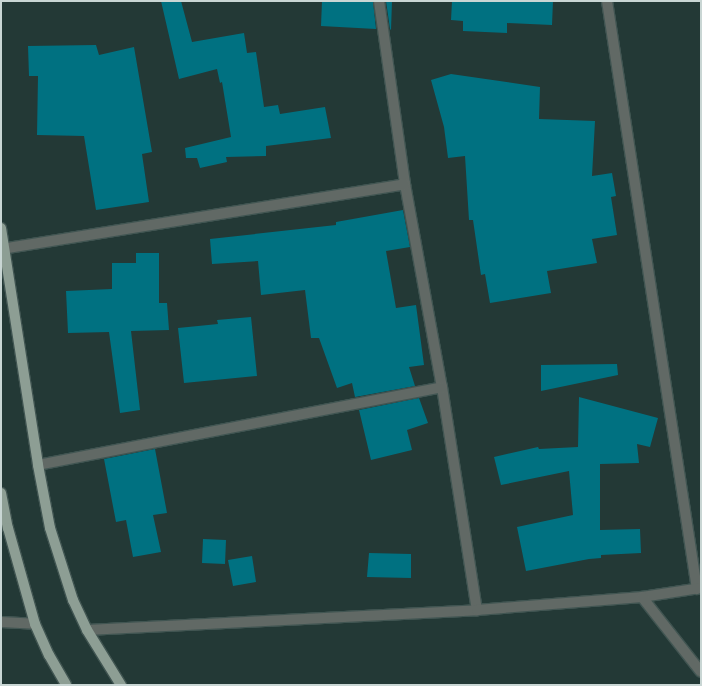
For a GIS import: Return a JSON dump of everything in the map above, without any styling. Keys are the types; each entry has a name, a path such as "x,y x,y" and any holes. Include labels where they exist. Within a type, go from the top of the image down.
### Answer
{"main road":[{"path":"1,228 3,249 38,464 50,528 73,600 87,630 121,685"},
{"path":"1,492 8,528 35,624 66,685"}],"street":[{"path":"379,1 405,184 442,387 477,610"},
{"path":"87,630 477,610 642,597 699,589 607,1"},
{"path":"3,249 405,184"},
{"path":"38,464 442,387"},
{"path":"642,597 701,672"},
{"path":"1,622 35,624"}],"building":[{"path":"161,1 181,1 192,42 244,33 247,53 256,52 264,107 278,105 280,114 325,107 331,138 266,146 266,156 226,157 227,162 200,168 197,158 186,158 185,148 231,137 222,82 220,83 217,69 179,79"},
{"path":"322,1 373,1 376,29 321,26"},
{"path":"386,1 392,1 391,30 390,29"},
{"path":"452,1 553,1 552,25 507,23 507,33 463,31 463,21 451,20"},
{"path":"96,45 99,55 134,47 152,152 142,154 149,202 96,210 84,136 37,135 38,76 29,76 28,46"},
{"path":"451,74 540,87 539,119 595,121 592,176 612,173 616,196 611,197 617,235 592,239 597,263 547,271 551,293 490,303 485,274 481,275 473,220 469,220 465,156 448,158 444,127 431,80"},
{"path":"403,210 410,247 386,251 396,308 416,305 424,365 409,367 415,386 355,397 352,383 337,388 319,338 311,338 305,290 261,295 258,261 212,264 210,239 336,225 336,222"},
{"path":"136,253 159,253 159,303 167,303 169,330 131,331 140,410 120,413 109,332 68,333 66,291 112,289 112,263 136,263"},
{"path":"251,317 257,376 184,383 178,328 218,324 217,320"},
{"path":"617,364 618,375 541,391 541,365"},
{"path":"579,397 658,418 650,447 637,444 639,463 600,464 600,530 640,529 641,553 601,555 601,558 526,571 517,527 573,515 569,471 501,485 494,457 538,447 539,449 578,447"},
{"path":"419,398 428,423 407,430 412,450 371,460 359,410"},
{"path":"155,449 167,513 153,515 161,552 133,557 126,520 116,522 104,459"},
{"path":"203,539 226,540 225,564 202,563"},
{"path":"369,553 411,554 411,578 367,577"},
{"path":"252,556 256,582 233,586 228,560"}]}
